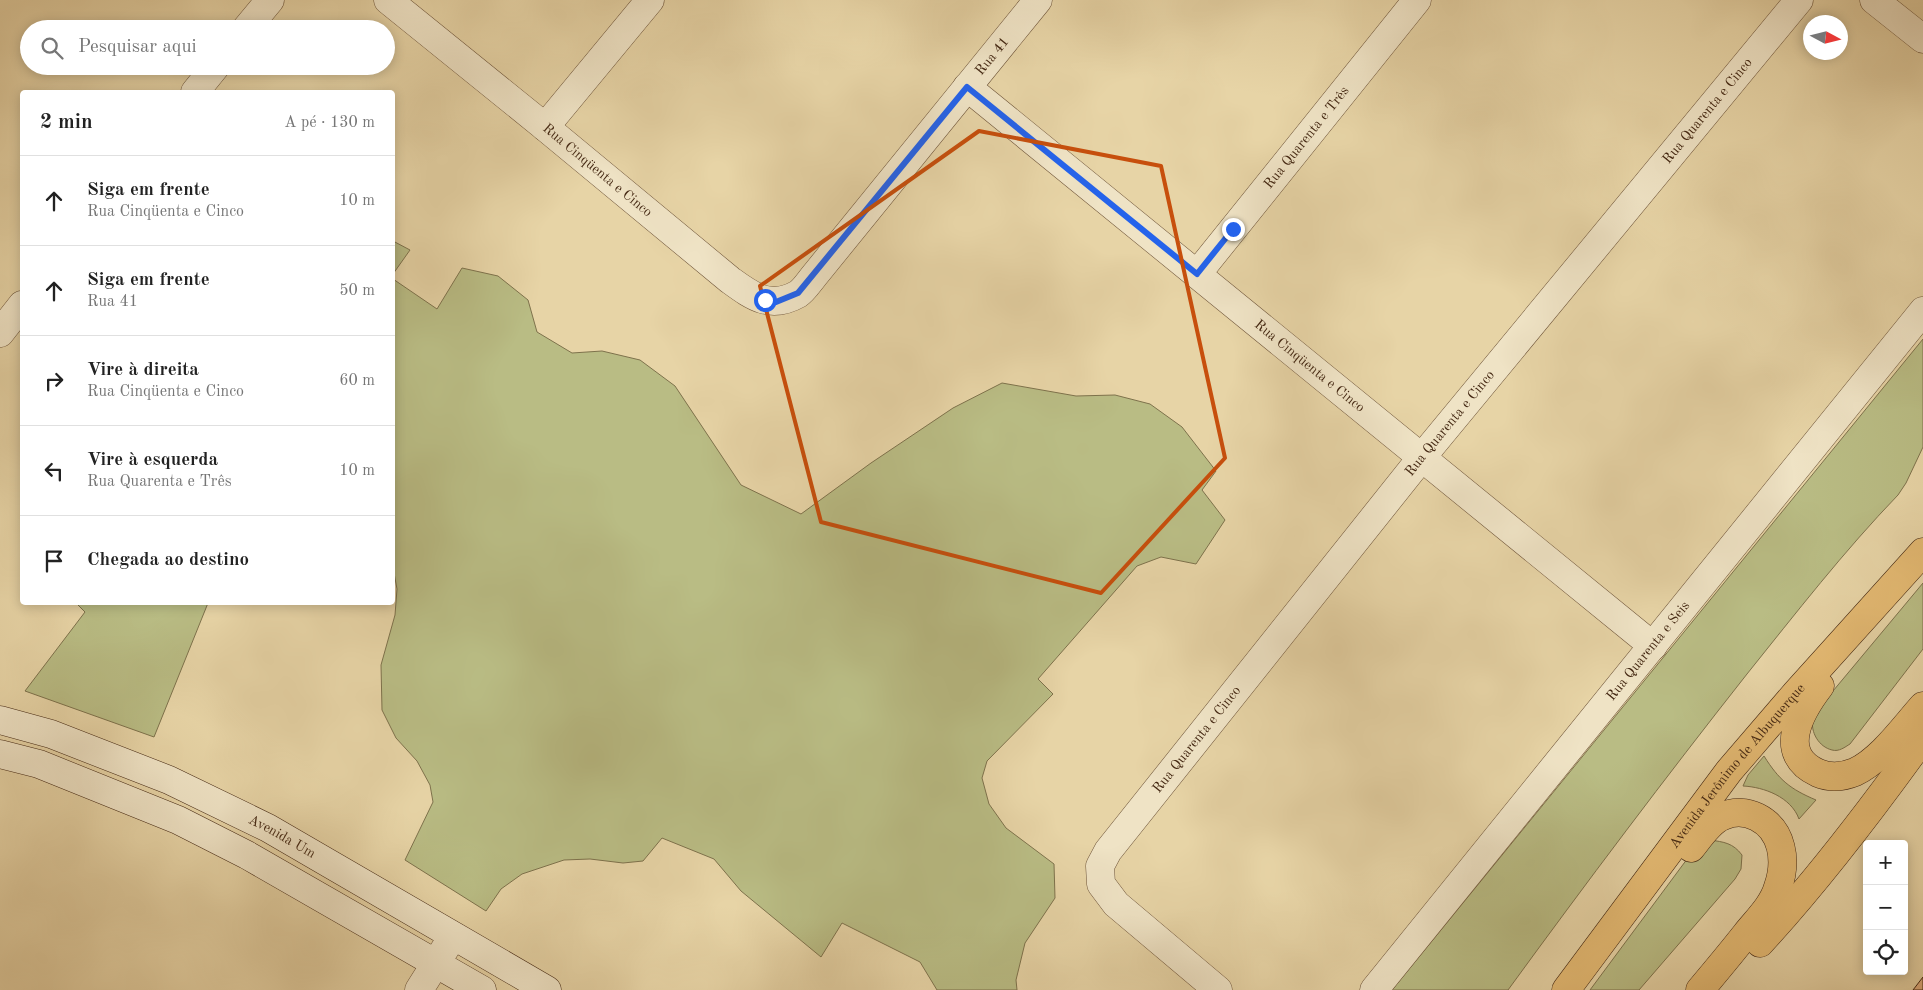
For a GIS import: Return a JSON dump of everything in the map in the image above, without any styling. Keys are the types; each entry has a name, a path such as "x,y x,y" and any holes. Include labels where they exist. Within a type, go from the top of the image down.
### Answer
{"main road":[{"path":"1920,555 1810,699 1797,724 1795,735 1796,748 1800,759 1807,767 1824,775 1844,776 1855,772 1874,760 1923,706"},
{"name":"Avenida Jerônimo de Albuquerque","path":"1567,990 1730,771 1796,692 1920,555"},
{"path":"1716,990 1791,910 1882,795 1923,738"},
{"path":"1567,990 1714,822 1723,816 1745,812 1763,820 1777,836 1782,856 1780,880 1775,895 1765,912 1700,990"}],"street":[{"path":"253,20 270,0"},
{"name":"Rua Cinqüenta e Cinco","path":"388,0 754,298 776,302 798,293 814,276"},
{"path":"545,126 650,0"},
{"name":"Rua 41","path":"814,276 1038,0"},
{"name":"Rua Quarenta e Três","path":"1197,274 1416,0"},
{"name":"Rua Quarenta e Cinco","path":"1218,990 1116,904 1102,884 1100,866 1108,851 1422,458 1799,0"},
{"path":"1874,0 1923,39"},
{"path":"197,90 209,75"},
{"name":"Rua Cinqüenta e Cinco","path":"967,87 1653,646"},
{"path":"0,333 20,308"},
{"name":"Rua Quarenta e Seis","path":"1374,990 1923,310"},
{"name":"Avenida Um","path":"0,720 51,734 169,780 268,828 547,990"},
{"path":"0,754 40,764 178,820 247,855 482,990"},
{"path":"419,990 453,936"}],"highlighted area":[{"path":"979,131 1161,166 1225,458 1101,593 821,522 760,286"}],"green space":[{"path":"395,242 410,250 395,271"},
{"path":"462,268 498,276 528,300 537,332 572,353 602,351 640,360 675,386 741,485 801,514 871,463 953,408 1002,383 1076,396 1115,395 1150,404 1182,427 1216,471 1202,490 1225,520 1196,564 1161,557 1137,566 1038,679 1053,694 987,761 982,778 989,804 1006,828 1054,864 1055,898 1025,943 1016,980 1017,990 937,990 920,962 842,923 821,957 741,891 714,859 662,838 643,861 623,863 590,859 564,860 522,874 501,889 486,911 405,860 433,802 430,785 417,761 396,738 382,710 381,665 395,615 397,589 395,578 395,280 437,309"},
{"path":"1923,339 1923,447 1906,483 1898,495 1821,583 1747,674 1626,831 1508,990 1392,990"},
{"path":"1923,583 1923,649 1850,744 1837,750 1823,746 1814,734 1812,724 1815,715"},
{"path":"78,605 207,605 154,737 25,691 85,612"},
{"path":"1764,756 1780,778 1792,788 1816,800 1799,819 1795,811 1783,799 1759,788 1743,786 1748,775"},
{"path":"1710,840 1728,844 1742,855 1741,869 1735,879 1639,990 1590,990 1696,847"}],"building":[{"path":"1923,977 1923,990 1913,990"}],"route":[{"path":"765,300 776,302 798,293 814,276 967,87 1197,274 1233,229"}]}
